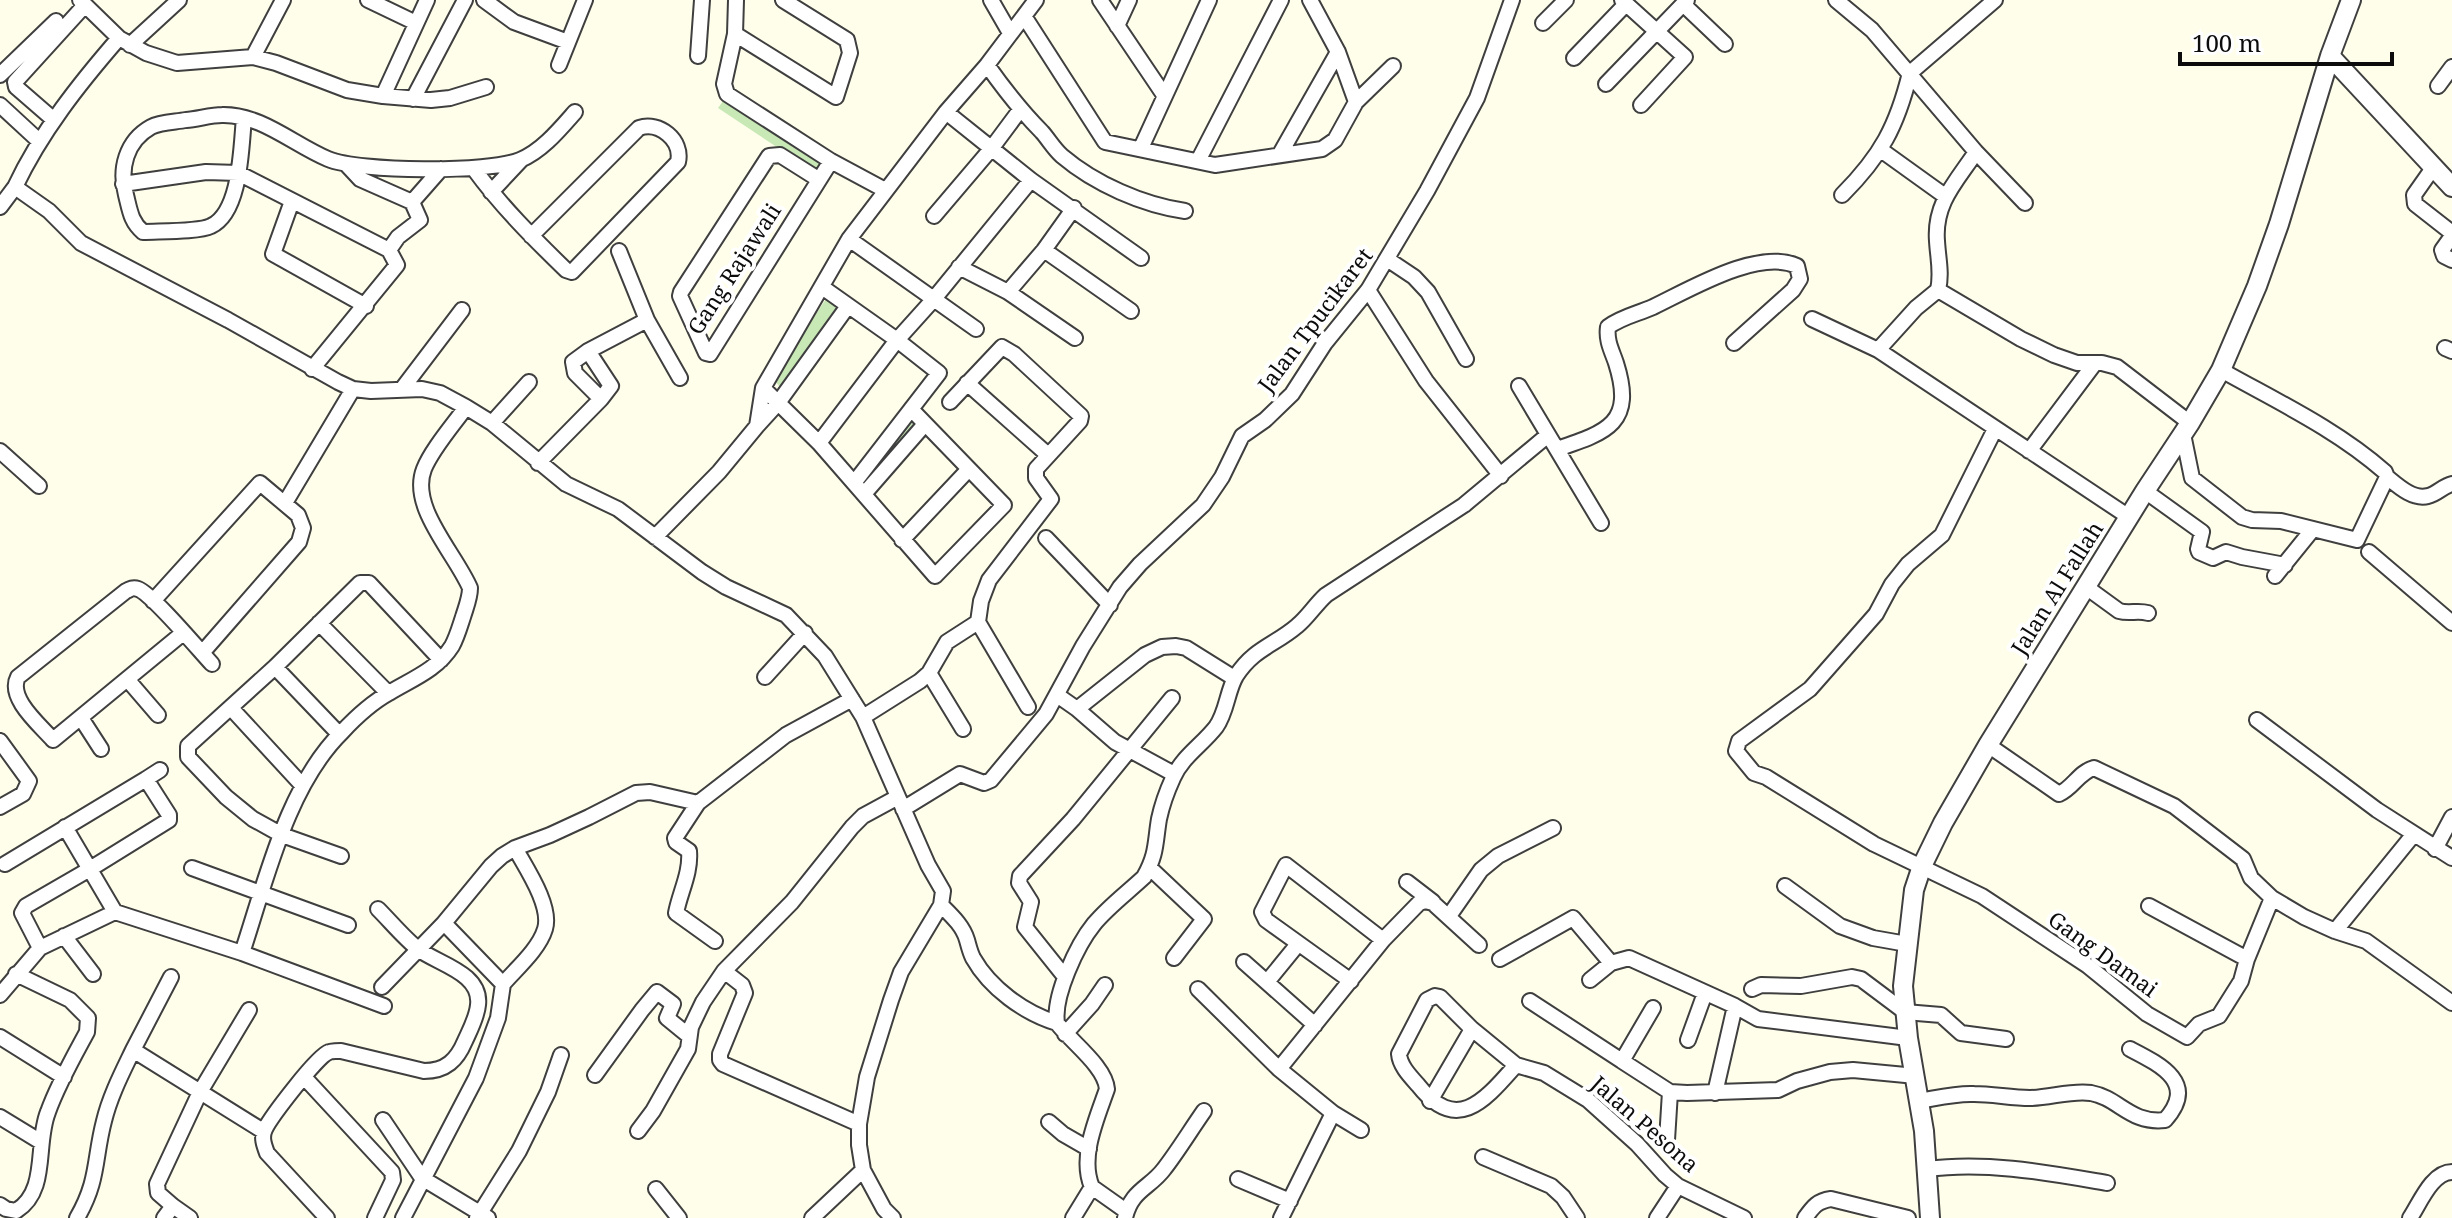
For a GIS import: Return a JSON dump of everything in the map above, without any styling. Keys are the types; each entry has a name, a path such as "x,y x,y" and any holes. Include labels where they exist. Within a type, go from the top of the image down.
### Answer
{"street":[{"path":"0,207 54,120 125,42 179,0"},
{"path":"253,57 283,0"},
{"path":"368,0 416,23"},
{"path":"383,96 427,0"},
{"path":"413,99 465,0"},
{"path":"484,0 514,22 568,42"},
{"path":"559,65 585,0"},
{"path":"698,56 702,0"},
{"path":"736,0 735,34 724,84 727,94 831,161 882,188"},
{"path":"735,34 833,97 838,95 850,45 842,35 783,0"},
{"path":"991,0 1010,33"},
{"path":"757,426 763,388 882,188 987,65 1036,0"},
{"path":"1100,0 1164,95"},
{"path":"1117,26 1129,0"},
{"path":"1141,148 1209,0"},
{"path":"1198,161 1281,0"},
{"path":"1310,0 1338,52 1356,102"},
{"name":"Jalan Tpucikaret","path":"900,803 960,774 984,783 991,780 1046,714 1067,701 1083,646 1120,587 1203,505 1222,477 1242,436 1265,420 1292,394 1325,343 1368,290 1477,98 1512,0"},
{"path":"1543,23 1566,0"},
{"path":"1836,0 1872,30 1976,152 2025,203"},
{"path":"1842,195 1881,150 1903,103 1910,73 1995,0"},
{"name":"Jalan Al Fallah","path":"1930,1218 1927,1169 1903,986 1914,890 1922,866 1988,745 2221,370 2257,286 2279,224 2330,56 2351,0"},
{"path":"1606,84 1685,2 1725,44"},
{"path":"54,120 16,87 15,82 82,3 125,42 177,63 253,57 347,90 413,99 450,98 486,87"},
{"path":"1574,58 1631,4 1685,57 1641,105"},
{"path":"1024,16 1103,139 1215,165 1330,146 1356,102 1393,66"},
{"path":"0,75 56,21"},
{"path":"1280,154 1338,52"},
{"path":"2330,56 2452,187"},
{"path":"987,65 1020,110 1062,156 1098,180 1151,203 1185,211"},
{"path":"2438,86 2452,67"},
{"path":"0,105 39,141"},
{"path":"934,216 1020,110"},
{"path":"491,192 521,160 552,137 575,112"},
{"path":"946,112 1031,180 1141,258"},
{"path":"244,118 238,173 225,217 209,228 143,232 133,223 123,184 126,154 135,139 153,126 222,115 244,118 322,157 346,164 474,169 521,160"},
{"path":"474,169 531,236 566,270 575,270 678,162 678,144 658,126 639,128 531,236"},
{"path":"1881,150 1945,196"},
{"path":"1878,350 1916,308 1938,290 1941,273 1937,220 1945,196 1976,152"},
{"name":"Gang Rajawali","path":"780,155 818,179 710,354 706,353 680,294 769,156 780,155"},
{"path":"818,179 831,161"},
{"path":"346,164 360,179 412,202 420,220 398,237 389,250"},
{"path":"2433,168 2413,200 2452,234 2442,250 2444,256 2452,260"},
{"path":"412,202 441,169"},
{"path":"123,184 206,172 238,173 389,250 397,265 312,369"},
{"path":"819,443 897,340 1031,180"},
{"path":"15,187 49,211 81,243 209,309 312,369 353,389 422,389 440,393 466,407 574,489 618,509 726,587 786,615 825,656 863,717 928,865 943,891 941,905 901,972 867,1077 859,1124 863,1170 884,1209 893,1218"},
{"path":"292,201 273,254 366,306"},
{"path":"1008,292 1074,208"},
{"path":"849,239 976,329"},
{"path":"1044,250 1131,311"},
{"path":"619,251 647,320 680,378"},
{"path":"1387,259 1414,277 1428,292 1466,359"},
{"path":"1557,449 1595,434 1615,421 1620,413 1623,405 1620,382 1606,338 1608,327 1615,321 1735,271 1768,262 1786,261 1797,266 1800,279 1793,290 1734,343"},
{"path":"959,267 1008,292 1075,338"},
{"path":"822,287 939,373 911,409 859,488"},
{"path":"1368,290 1426,381 1501,476"},
{"path":"1938,290 2054,355 2077,363 2105,364 2123,371 2186,428 2192,478 2242,517 2281,521 2357,540 2387,477"},
{"path":"655,537 719,472 778,403 848,306"},
{"path":"402,389 462,310"},
{"path":"1812,319 1878,350 2129,517"},
{"path":"601,399 575,373 573,362 647,320"},
{"path":"950,402 1002,347 1014,354 1081,416 1080,421 1036,469 1036,478 1051,499 989,580 981,601 978,622 1028,707"},
{"path":"538,463 611,386 588,351"},
{"path":"2029,451 2095,363"},
{"path":"2221,370 2349,443 2384,470 2387,477 2417,496 2430,496 2452,484"},
{"path":"495,427 529,382"},
{"path":"967,383 1048,455"},
{"path":"1519,386 1601,523"},
{"path":"763,388 819,443 934,576 1004,506 911,409"},
{"path":"285,503 353,389"},
{"path":"242,953 282,835 302,785 318,758 365,709 425,674 453,645 470,588 423,503 420,487 424,468 466,407"},
{"path":"859,488 925,424"},
{"path":"1922,866 1874,844 1766,777 1754,773 1736,751 1736,746 1810,689 1876,614 1892,584 1908,564 1942,535 1995,429"},
{"path":"1061,1029 1056,1016 1065,977 1093,925 1150,868 1155,857 1162,808 1174,774 1218,724 1234,678 1253,656 1295,628 1326,595 1464,505 1548,435"},
{"path":"0,451 39,486"},
{"path":"902,540 969,469"},
{"path":"153,601 260,483 298,515 303,528 299,542 207,659 183,633 153,601 139,589 126,591 18,677 15,692 53,740 183,633"},
{"path":"2145,491 2202,532 2198,549 2208,557 2226,552 2280,570 2313,529"},
{"path":"1046,538 1110,605"},
{"path":"2369,552 2452,623"},
{"path":"341,856 282,835 238,808 186,753 190,743 365,581 441,660"},
{"path":"2086,587 2119,611 2140,610 2148,613"},
{"path":"863,717 892,701 929,673 947,642 978,622"},
{"path":"319,623 388,693"},
{"path":"765,677 805,633"},
{"path":"1174,774 1115,742 1067,701 1162,647 1186,648 1234,678"},
{"path":"275,667 339,734"},
{"path":"929,673 963,729"},
{"path":"127,679 158,715"},
{"path":"1065,977 1025,927 1031,902 1019,883 1020,876 1073,819 1172,698"},
{"path":"715,941 676,913 690,856 689,851 675,838 698,803 786,735 852,699"},
{"path":"231,708 302,785"},
{"path":"81,718 101,749"},
{"path":"2257,720 2377,810 2452,858"},
{"path":"0,741 29,781 23,794 0,807"},
{"path":"1988,745 2059,794 2064,793 2086,770 2094,768 2174,806 2243,859 2251,878 2272,898 2304,917 2366,941 2452,1003"},
{"path":"5,864 160,770"},
{"path":"40,948 24,920 23,909 169,820 169,815 146,779"},
{"path":"382,987 491,866 515,848 550,835 636,793 698,803"},
{"path":"638,1131 688,1049 689,1036 703,1002 724,971 792,902 863,816 900,803"},
{"path":"2435,849 2452,817"},
{"path":"65,827 115,912 242,953 384,1006"},
{"path":"1449,916 1481,870 1498,856 1553,828"},
{"path":"2335,931 2414,834"},
{"path":"403,1218 476,1078 498,1018 503,984 545,929 545,907 515,848"},
{"path":"1351,981 1266,920 1262,912 1289,859 1383,940"},
{"name":"Gang Damai","path":"1922,866 1982,896 2075,957 2147,1014 2182,1036 2191,1036 2199,1024 2219,1016 2241,981 2247,959"},
{"path":"192,868 348,925"},
{"path":"1150,868 1204,919 1174,958"},
{"path":"1407,882 1479,945"},
{"path":"1785,886 1840,926 1873,938 1907,944"},
{"path":"2149,906 2247,959 2272,898"},
{"path":"1279,1069 1412,908 1425,901 1433,903"},
{"path":"941,905 960,925 972,957 996,987 1061,1029 1101,1071 1107,1089 1089,1149 1088,1172 1092,1187 1126,1214 1143,1187 1163,1170 1204,1111"},
{"path":"378,909 432,935 503,984"},
{"path":"0,995 40,948 115,912"},
{"path":"1500,959 1573,918 1611,963"},
{"path":"327,1218 267,1153 263,1131 304,1077 329,1052 341,1051 424,1071 434,1071 454,1061 478,1009 479,997 471,982 432,935"},
{"path":"64,936 93,974"},
{"path":"1267,982 1298,944"},
{"path":"1590,980 1611,963 1629,958 1767,1021 1908,1038"},
{"path":"1244,962 1315,1025"},
{"path":"724,971 742,985 745,993 720,1060 749,1077 859,1124"},
{"path":"0,1205 16,1211 26,1205 37,1185 46,1115 87,1032 88,1018 70,1000 16,974"},
{"path":"77,1218 93,1183 111,1096 171,977"},
{"path":"1752,989 1761,985 1801,986 1852,977 1861,979 1905,1012 1941,1015 1961,1033 2006,1039"},
{"path":"1061,1029 1077,1023 1105,985"},
{"path":"1198,989 1279,1069 1333,1113 1361,1130"},
{"path":"595,1075 657,992 673,1004 667,1018 689,1036"},
{"path":"1688,1040 1705,993"},
{"name":"Jalan Pesona","path":"1430,1101 1399,1059 1400,1051 1432,996 1440,997 1472,1029 1516,1065 1544,1073 1588,1100 1678,1186 1744,1218"},
{"path":"1530,1001 1670,1092 1778,1090 1797,1081 1842,1071 1916,1076"},
{"path":"1715,1093 1735,1006"},
{"path":"1622,1061 1653,1008"},
{"path":"190,1218 168,1212 156,1187 200,1092 249,1010"},
{"path":"1472,1029 1430,1101 1452,1110 1467,1109 1487,1098 1516,1065"},
{"path":"0,1037 64,1077"},
{"path":"1919,1101 1971,1093 2028,1098 2092,1093 2137,1117 2165,1120 2176,1103 2178,1090 2172,1074 2130,1049"},
{"path":"133,1050 263,1131"},
{"path":"383,1120 422,1178 481,1216 519,1151 548,1092 561,1055"},
{"path":"304,1077 392,1172 393,1180 375,1218"},
{"path":"1667,1140 1670,1092"},
{"path":"1238,1179 1286,1213 1333,1113"},
{"path":"0,1117 41,1142"},
{"path":"1049,1122 1089,1149"},
{"path":"1483,1157 1551,1186 1577,1218"},
{"path":"1927,1169 1950,1166 2029,1170 2107,1183"},
{"path":"812,1218 863,1170"},
{"path":"2410,1218 2437,1178 2445,1172 2452,1172"},
{"path":"1657,1218 1678,1186"},
{"path":"1073,1218 1092,1187"},
{"path":"656,1189 679,1218"},
{"path":"1805,1218 1815,1204 1831,1199 1908,1218"}],"green space":[{"path":"726,97 823,164 816,173 718,108"},
{"path":"826,299 839,307 781,388 773,379 775,374"},
{"path":"911,409 925,424 864,494 854,483"}]}
